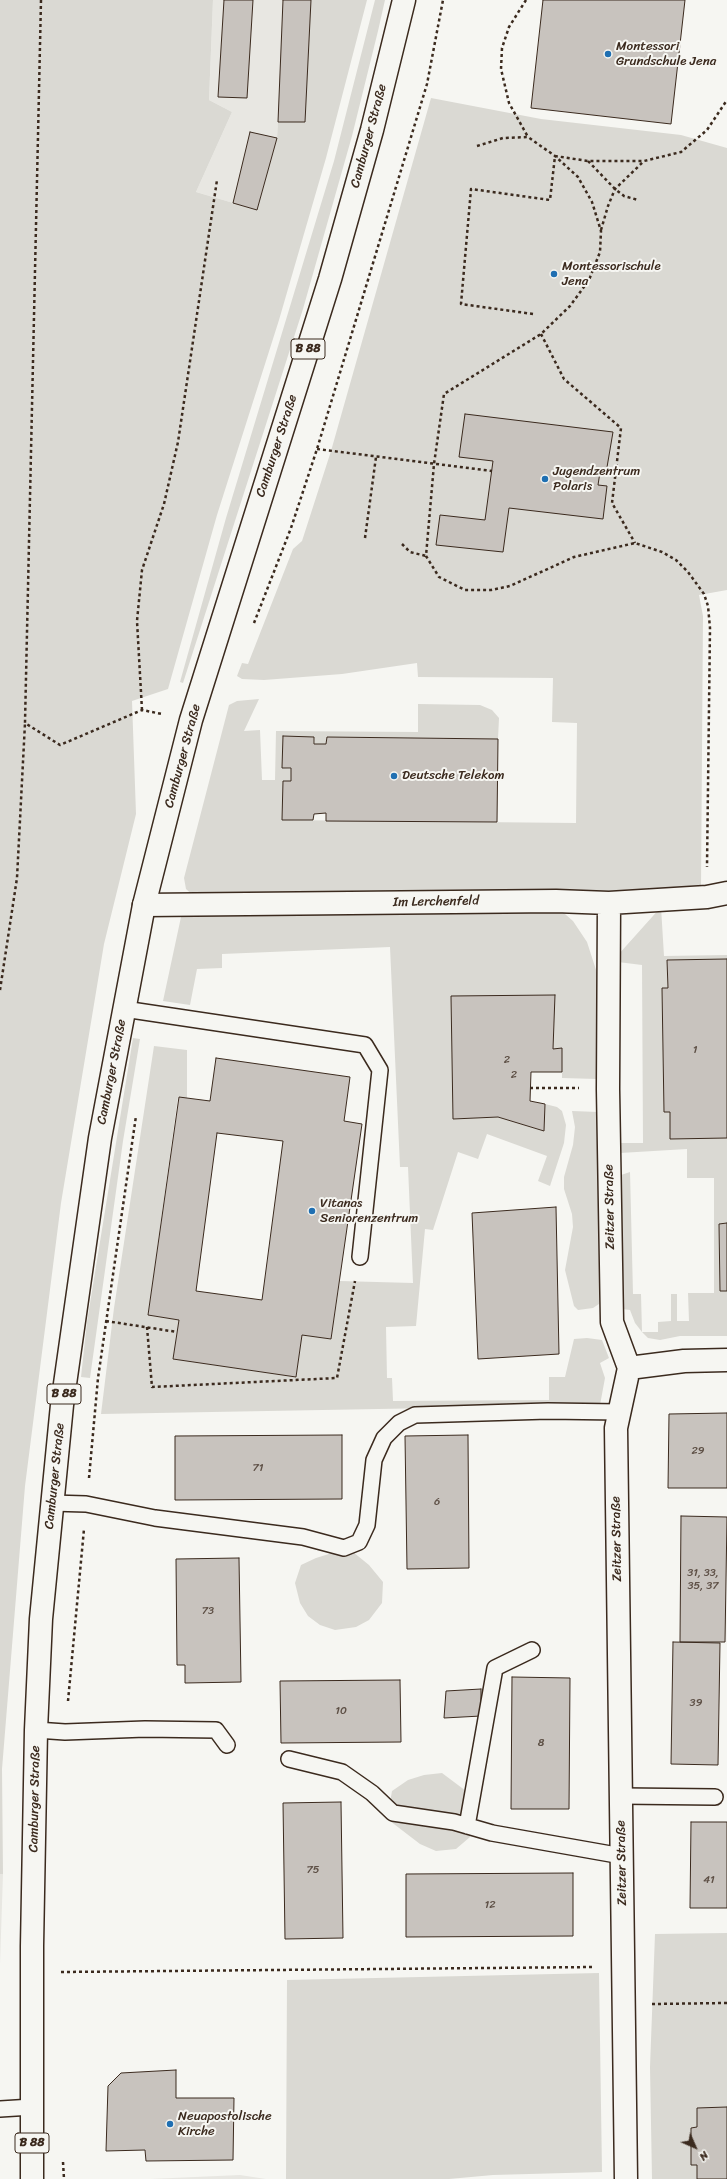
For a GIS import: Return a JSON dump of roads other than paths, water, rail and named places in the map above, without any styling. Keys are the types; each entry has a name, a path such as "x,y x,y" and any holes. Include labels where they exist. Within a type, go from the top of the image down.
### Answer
{"main road":[{"name":"Camburger Straße","path":"32,2179 36,1730 41,1619 51,1503 62,1406 100,1138 144,905 191,720 330,278 372,130 404,0"},
{"name":"Im Lerchenfeld","path":"144,905 548,901 609,903 717,895"},
{"name":"Zeitzer Straße","path":"609,903 608,1089 612,1322 629,1368 616,1428 626,2179"},
{"path":"629,1368 684,1360 727,1360"}],"lane":[{"path":"124,1009 365,1045 380,1070 360,1257"},
{"path":"51,1503 86,1504 155,1518 303,1537 344,1548 359,1542 367,1525 374,1460 384,1438 399,1423 415,1415 548,1411 619,1412"},
{"path":"468,1826 495,1668 532,1650"},
{"path":"36,1730 66,1732 145,1729 216,1730 228,1745"},
{"path":"289,1759 342,1772 372,1793 393,1813 468,1826 492,1833 622,1856"},
{"path":"621,1796 715,1797"},
{"path":"0,2109 32,2107"}],"place":[{"name":"Montessori Grundschule Jena","path":"608,54"},
{"name":"Montessorischule Jena","path":"554,274"},
{"name":"Jugendzentrum Polaris","path":"545,479"},
{"name":"Deutsche Telekom","path":"394,776"},
{"name":"Vitanas Seniorenzentrum","path":"312,1211"},
{"name":"Neuapostolische Kirche","path":"170,2124"}]}
